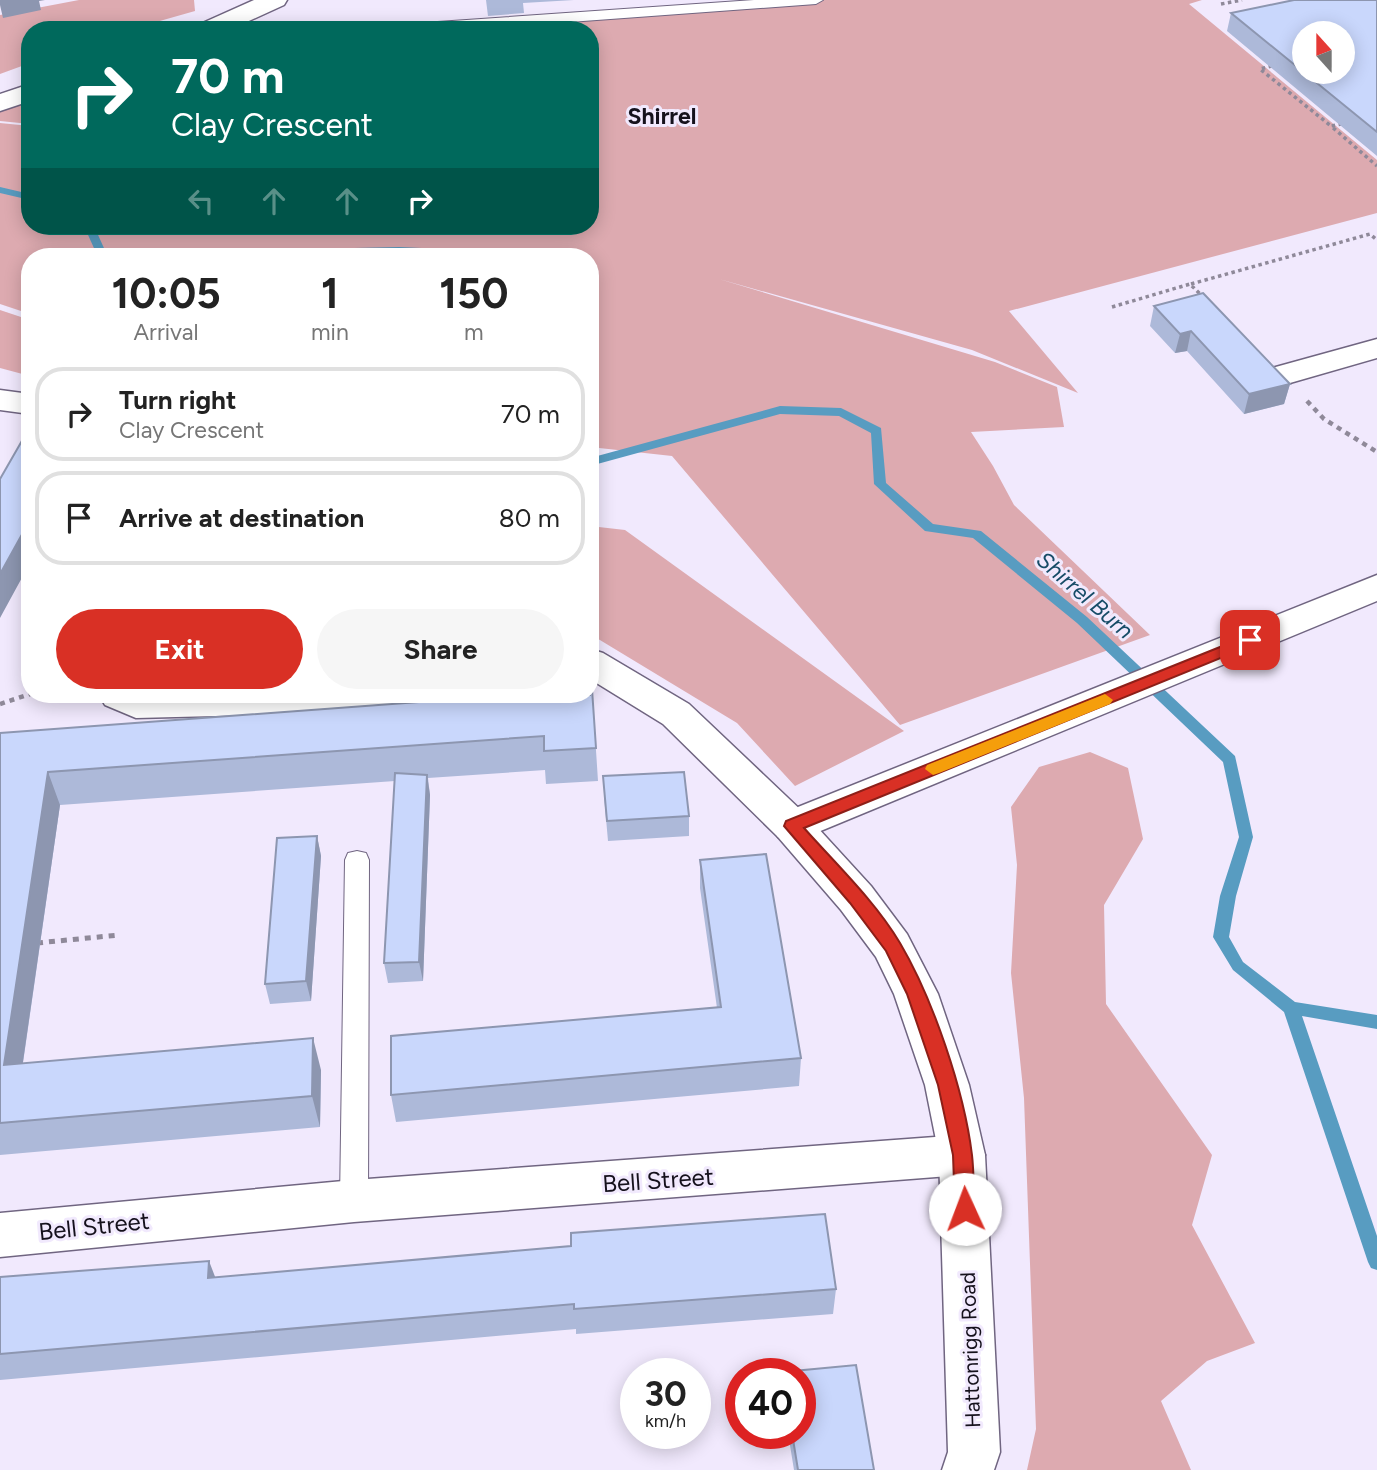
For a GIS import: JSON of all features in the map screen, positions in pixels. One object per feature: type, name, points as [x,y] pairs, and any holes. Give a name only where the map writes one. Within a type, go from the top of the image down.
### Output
[{"type":"street","points":[[227,21],[275,0]]},
{"type":"street","points":[[0,103],[21,95]]},
{"type":"street","points":[[1283,375],[1377,348]]},
{"type":"street","points":[[792,826],[1199,662],[1377,587]]},
{"type":"street","name":"Hattonrigg Road","points":[[599,667],[676,713],[792,826],[856,898],[892,946],[916,994],[947,1085],[962,1155],[974,1452],[968,1470]]},
{"type":"street","points":[[134,703],[175,703]]},
{"type":"street","name":"Bell Street","points":[[0,1235],[354,1201],[962,1155]]},
{"type":"lane","points":[[521,21],[816,0]]},
{"type":"lane","points":[[354,1201],[357,860]]},
{"type":"path","points":[[1221,4],[1242,0]]},
{"type":"path","points":[[1282,64],[1260,69],[1377,166]]},
{"type":"path","points":[[1331,126],[1354,121]]},
{"type":"path","points":[[1112,307],[1370,234],[1377,240]]},
{"type":"path","points":[[1190,284],[1208,302]]},
{"type":"path","points":[[1283,375],[1324,419],[1377,452]]},
{"type":"path","points":[[0,704],[21,697]]},
{"type":"path","points":[[26,944],[119,935]]},
{"type":"shaded area","points":[[79,0],[194,0],[195,11],[160,21],[21,21],[21,66],[0,74],[0,15]]},
{"type":"shaded area","points":[[791,0],[1202,0],[1189,4],[1377,160],[1377,213],[1009,311],[1078,393],[972,350],[719,279],[995,362],[1057,387],[1064,427],[971,432],[1014,505],[1150,635],[900,725],[672,456],[599,448],[599,248],[21,248],[21,311],[0,304],[0,123],[21,125],[21,235],[599,235],[599,21],[498,21]]},
{"type":"shaded area","points":[[21,103],[21,123],[0,121],[0,110]]},
{"type":"shaded area","points":[[0,310],[21,317],[21,374],[0,368]]},
{"type":"shaded area","points":[[599,527],[625,530],[904,731],[795,786],[737,723],[599,639]]},
{"type":"shaded area","points":[[1090,752],[1128,768],[1143,839],[1104,905],[1106,1004],[1212,1155],[1192,1225],[1255,1343],[1207,1361],[1161,1401],[1191,1470],[1027,1470],[1036,1429],[1024,1098],[1011,973],[1017,865],[1011,807],[1039,767]]},
{"type":"building","points":[[1294,0],[1377,0],[1377,132],[1318,84],[1355,84],[1355,21],[1292,21],[1292,63],[1231,13]]},
{"type":"building","points":[[1203,293],[1290,384],[1249,394],[1191,331],[1180,334],[1154,306]]},
{"type":"building","points":[[21,442],[21,536],[0,574],[0,479]]},
{"type":"building","points":[[405,703],[593,703],[596,748],[544,751],[544,736],[48,772],[4,1065],[313,1038],[312,1096],[0,1123],[0,733]]},
{"type":"building","points":[[684,772],[689,816],[607,821],[603,776]]},
{"type":"building","points":[[395,773],[427,775],[419,962],[384,963]]},
{"type":"building","points":[[317,836],[306,981],[265,984],[277,838]]},
{"type":"building","points":[[766,854],[801,1058],[391,1095],[391,1036],[721,1007],[700,860]]},
{"type":"building","points":[[825,1214],[836,1289],[574,1309],[574,1304],[0,1354],[0,1277],[209,1261],[208,1278],[571,1246],[571,1233]]},
{"type":"building","points":[[856,1365],[874,1470],[798,1470],[795,1449],[816,1449],[816,1369]]},
{"type":"waterway","name":"Shirrel Burn","points":[[0,190],[21,195]]},
{"type":"waterway","name":"Shirrel Burn","points":[[93,235],[99,248]]},
{"type":"waterway","name":"Shirrel Burn","points":[[599,459],[780,410],[841,412],[877,431],[880,484],[929,528],[977,534],[1082,620],[1230,760],[1246,837],[1228,896],[1221,937],[1238,966],[1291,1008]]},
{"type":"waterway","name":"Shirrel Burn","points":[[1291,1008],[1377,1022]]},
{"type":"waterway","points":[[1291,1008],[1377,1262]]},
{"type":"slow traffic","points":[[933,769],[1105,700]]},
{"type":"district","name":"Shirrel","points":[[662,116]]},
{"type":"route","points":[[965,1209],[962,1155],[947,1085],[916,994],[892,946],[856,898],[792,826],[1250,640]]}]
